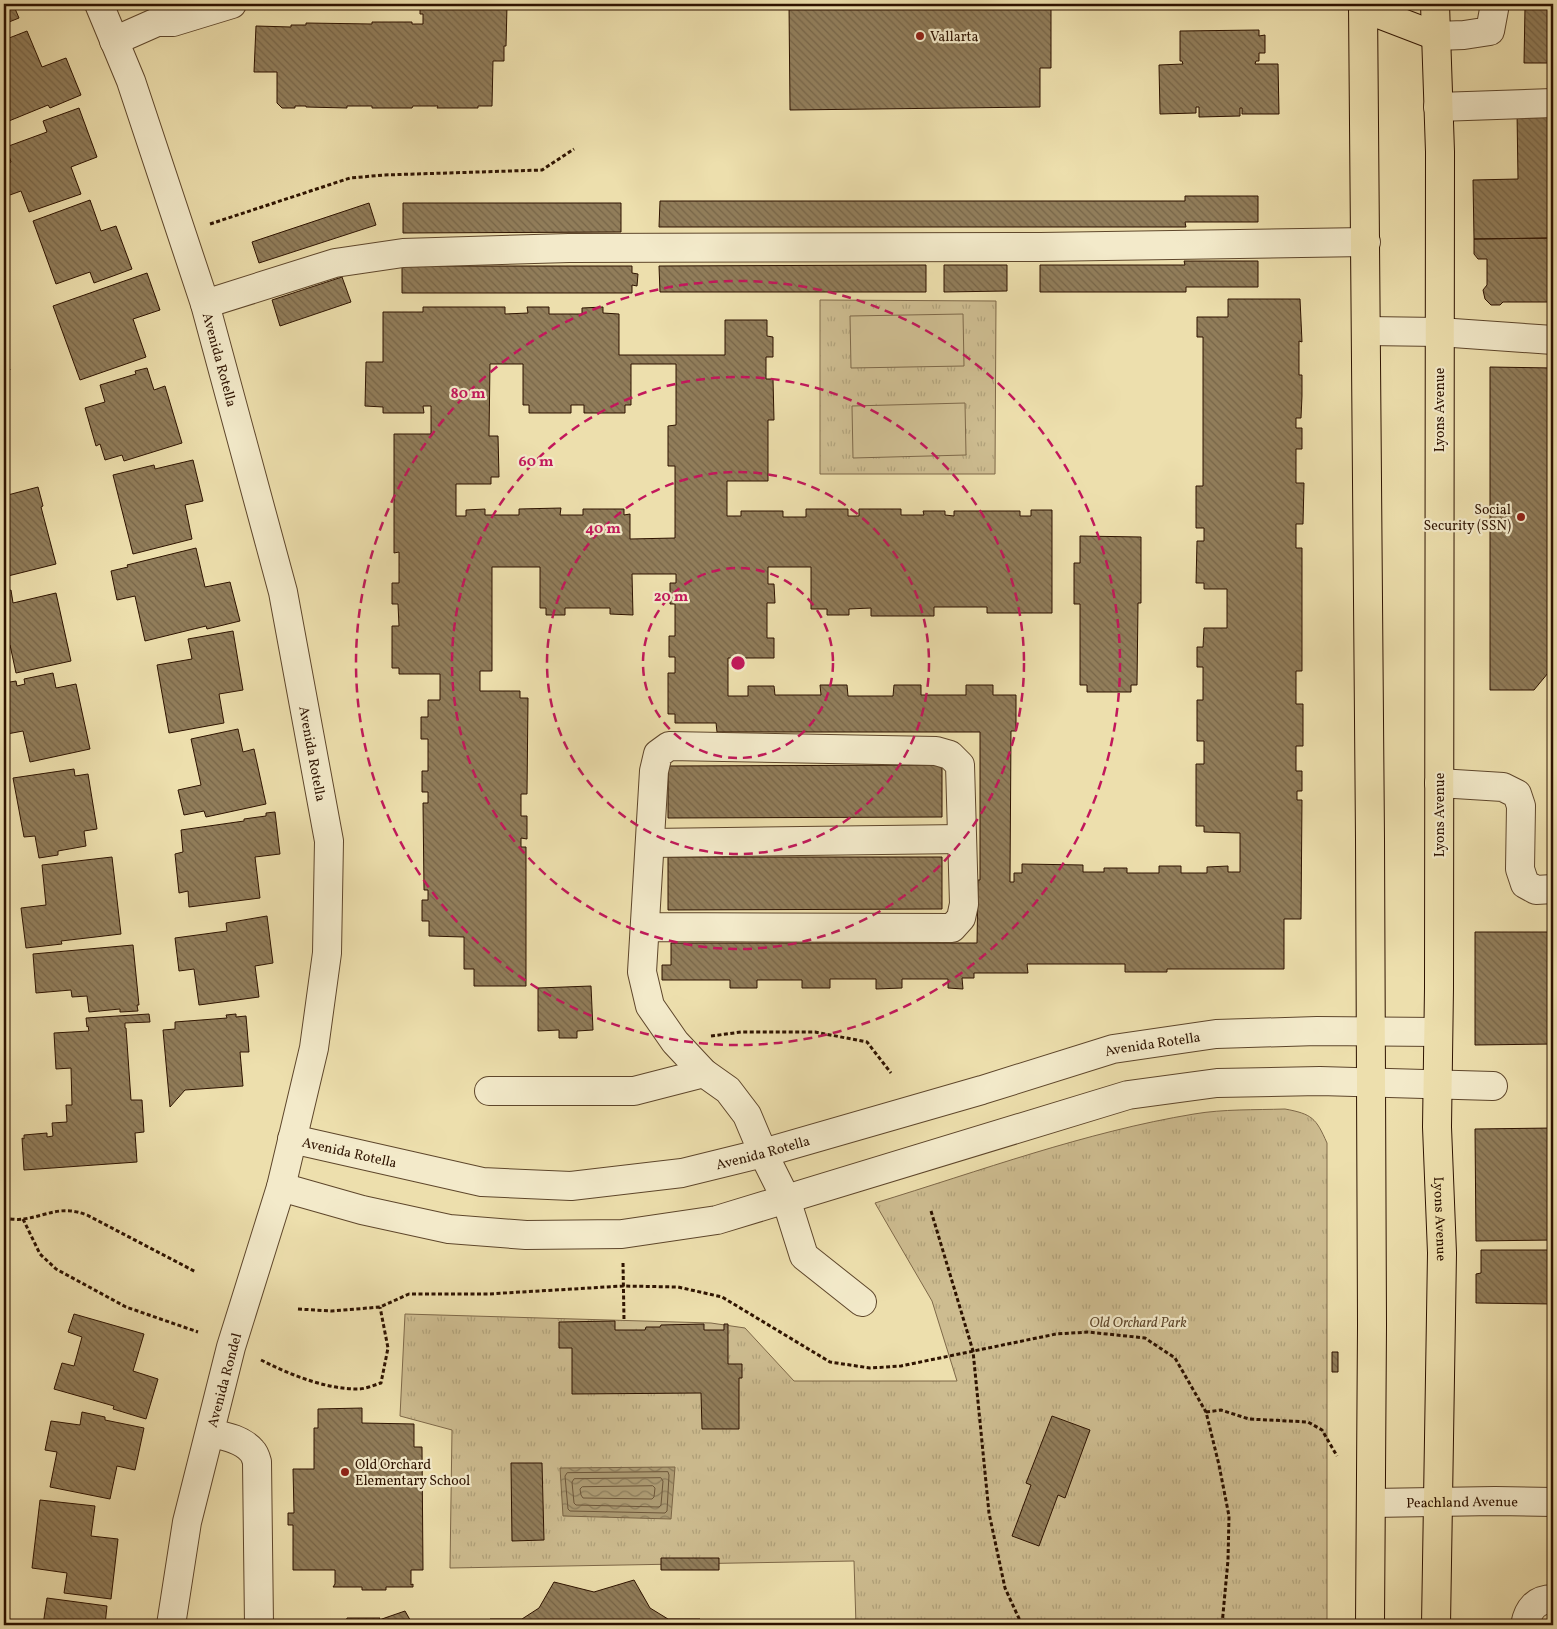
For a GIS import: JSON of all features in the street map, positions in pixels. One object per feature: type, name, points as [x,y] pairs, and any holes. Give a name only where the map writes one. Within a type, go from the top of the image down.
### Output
[{"type":"main road","name":"Lyons Avenue","points":[[1435,4],[1440,152],[1437,1127],[1442,1254],[1436,1625]]},
{"type":"main road","points":[[1370,1625],[1372,1325],[1367,331],[1363,6],[1436,36]]},
{"type":"street","name":"Avenida Rotella","points":[[99,4],[131,81],[205,304],[283,592],[329,841],[327,953],[314,1048],[292,1139],[482,1182],[570,1186],[682,1173],[763,1153],[982,1090],[1113,1049],[1216,1034],[1317,1031],[1438,1032]]},
{"type":"street","points":[[114,41],[157,22],[170,13],[232,4]]},
{"type":"street","points":[[1436,36],[1464,35],[1490,30],[1495,4]]},
{"type":"street","points":[[1438,106],[1553,103]]},
{"type":"street","points":[[205,304],[335,262],[403,253],[579,248],[1031,247],[1366,242]]},
{"type":"street","points":[[1367,331],[1439,332],[1553,340]]},
{"type":"street","points":[[645,927],[952,928],[961,918],[964,904],[960,765],[950,755],[936,751],[669,746],[658,754],[654,771],[642,972],[650,1006],[675,1042],[704,1073],[728,1090],[747,1115],[786,1199],[804,1256],[862,1302]]},
{"type":"street","points":[[1439,783],[1503,787],[1517,794],[1521,806],[1520,869],[1525,884],[1536,890],[1553,890]]},
{"type":"street","points":[[650,843],[962,840]]},
{"type":"street","points":[[489,1090],[634,1092],[704,1073]]},
{"type":"street","points":[[281,1187],[362,1210],[449,1229],[526,1235],[622,1234],[717,1220],[1128,1095],[1217,1082],[1370,1082],[1493,1086]]},
{"type":"street","name":"Avenida Rondel","points":[[171,1625],[187,1522],[231,1348],[281,1187],[292,1139]]},
{"type":"street","points":[[210,1433],[242,1443],[252,1450],[257,1462],[259,1625]]},
{"type":"street","name":"Peachland Avenue","points":[[1372,1503],[1553,1502]]},
{"type":"street","points":[[1525,1625],[1527,1615],[1534,1606],[1544,1599],[1553,1599]]},
{"type":"path","points":[[181,234],[350,178],[384,175],[542,170],[574,149]]},
{"type":"path","points":[[675,1042],[741,1032],[815,1032],[867,1042],[891,1073]]},
{"type":"path","points":[[4,1218],[23,1219],[57,1210],[74,1210],[196,1272]]},
{"type":"path","points":[[931,1211],[973,1351],[989,1513],[1005,1588],[1022,1625]]},
{"type":"path","points":[[23,1219],[40,1254],[56,1269],[126,1307],[198,1332]]},
{"type":"path","points":[[623,1265],[624,1320]]},
{"type":"path","points":[[298,1309],[332,1311],[380,1307],[409,1294],[488,1294],[624,1286],[678,1287],[722,1297],[830,1362],[870,1368],[901,1366],[1056,1334],[1088,1332],[1145,1338],[1175,1358],[1206,1412],[1220,1465],[1229,1516],[1228,1560],[1222,1625]]},
{"type":"path","points":[[261,1360],[327,1386],[360,1390],[381,1383],[388,1348],[380,1307]]},
{"type":"path","points":[[1206,1412],[1221,1410],[1249,1420],[1308,1422],[1322,1430],[1337,1456]]},
{"type":"green space","points":[[820,300],[996,301],[995,474],[820,474]]},
{"type":"green space","points":[[963,314],[964,366],[851,368],[850,316]]},
{"type":"green space","points":[[965,403],[966,455],[853,458],[852,406]]},
{"type":"green space","name":"Old Orchard Park","points":[[1285,1109],[1312,1118],[1320,1128],[1327,1143],[1327,1625],[856,1625],[854,1561],[450,1568],[452,1430],[400,1416],[405,1314],[711,1323],[745,1328],[794,1381],[957,1381],[932,1301],[875,1203],[1033,1153],[1113,1131],[1216,1111]]},
{"type":"water","points":[[675,1467],[671,1519],[563,1516],[560,1468]]},
{"type":"building","points":[[4,4],[13,4],[19,18],[4,24]]},
{"type":"building","points":[[420,4],[503,4],[503,6],[507,6],[504,61],[493,61],[492,106],[478,106],[478,108],[413,106],[412,108],[372,108],[372,106],[347,106],[347,108],[295,106],[295,108],[282,108],[277,103],[277,72],[254,72],[256,26],[291,27],[291,25],[306,25],[306,23],[372,24],[372,22],[412,22],[412,24],[423,24]]},
{"type":"building","name":"Vallarta","points":[[789,4],[1051,4],[1051,68],[1040,68],[1040,107],[790,110]]},
{"type":"building","points":[[1525,7],[1553,7],[1553,63],[1524,63]]},
{"type":"building","points":[[1259,30],[1259,36],[1265,35],[1265,53],[1259,53],[1259,61],[1256,61],[1255,64],[1278,64],[1279,114],[1242,114],[1242,108],[1240,108],[1240,116],[1199,117],[1199,107],[1196,107],[1196,113],[1160,114],[1159,65],[1183,64],[1180,61],[1180,31]]},
{"type":"building","points":[[27,31],[42,67],[66,58],[81,95],[50,108],[48,105],[4,123],[4,40]]},
{"type":"building","points":[[79,108],[97,157],[71,167],[81,194],[29,212],[21,191],[7,196],[4,187],[4,164],[11,162],[6,147],[47,132],[43,121]]},
{"type":"building","points":[[1517,112],[1553,112],[1553,238],[1474,239],[1473,180],[1518,179]]},
{"type":"building","points":[[1185,196],[1258,196],[1258,222],[1185,222],[1186,227],[659,227],[660,201],[1185,201]]},
{"type":"building","points":[[90,200],[101,231],[116,226],[132,269],[94,283],[90,272],[56,284],[33,221]]},
{"type":"building","points":[[369,203],[376,225],[259,263],[252,242]]},
{"type":"building","points":[[403,203],[621,203],[621,232],[403,233]]},
{"type":"building","points":[[1553,238],[1553,302],[1503,302],[1500,305],[1491,305],[1485,299],[1483,290],[1487,285],[1487,259],[1478,259],[1474,254],[1474,239]]},
{"type":"building","points":[[1184,261],[1258,261],[1258,287],[1186,287],[1186,292],[1040,292],[1040,265],[1185,265]]},
{"type":"building","points":[[926,265],[926,292],[660,292],[659,266]]},
{"type":"building","points":[[944,265],[1007,265],[1007,291],[944,292]]},
{"type":"building","points":[[402,266],[632,266],[632,273],[638,274],[637,286],[632,285],[632,293],[402,293]]},
{"type":"building","points":[[147,273],[160,310],[133,319],[146,357],[80,380],[53,306]]},
{"type":"building","points":[[342,277],[351,302],[280,326],[272,300]]},
{"type":"building","points":[[1228,299],[1300,299],[1302,342],[1299,341],[1299,375],[1302,375],[1302,396],[1301,418],[1296,418],[1296,428],[1302,428],[1302,449],[1296,449],[1296,483],[1304,483],[1303,524],[1296,524],[1296,548],[1302,548],[1302,671],[1296,671],[1296,704],[1303,704],[1303,746],[1296,746],[1296,771],[1302,771],[1302,791],[1297,791],[1297,800],[1302,800],[1301,919],[1284,919],[1284,969],[1167,969],[1167,972],[1125,972],[1125,964],[1027,964],[1028,973],[974,973],[974,978],[962,978],[963,989],[948,988],[948,979],[902,979],[902,988],[876,989],[876,979],[830,979],[830,988],[802,988],[802,980],[757,980],[757,988],[730,988],[730,980],[662,980],[662,965],[671,965],[671,943],[977,943],[978,880],[980,880],[980,732],[717,732],[716,723],[675,723],[675,714],[668,714],[668,673],[675,673],[675,657],[669,657],[669,636],[675,636],[675,604],[670,604],[670,583],[676,583],[676,574],[632,574],[633,615],[610,614],[610,608],[565,608],[565,615],[546,615],[546,608],[540,608],[540,567],[492,567],[492,671],[480,671],[480,691],[520,691],[520,698],[528,698],[527,794],[521,794],[521,816],[527,816],[527,839],[521,838],[521,847],[526,847],[526,986],[474,986],[474,969],[464,969],[464,937],[429,936],[429,921],[422,921],[422,900],[428,900],[428,890],[424,890],[423,803],[428,803],[428,792],[422,792],[422,771],[428,771],[428,739],[421,739],[421,717],[428,717],[428,700],[440,700],[440,674],[399,674],[399,668],[392,668],[392,626],[399,626],[398,604],[392,604],[392,583],[399,583],[399,552],[394,553],[394,434],[431,434],[431,406],[423,406],[424,413],[383,413],[383,407],[365,406],[366,362],[383,362],[383,312],[423,312],[423,307],[505,307],[505,314],[528,313],[527,307],[549,307],[549,314],[582,314],[582,308],[603,307],[603,313],[619,314],[619,355],[725,355],[725,320],[767,320],[767,336],[773,337],[773,357],[766,357],[766,379],[773,379],[774,420],[768,420],[768,481],[727,481],[727,516],[741,516],[741,511],[783,511],[783,517],[806,517],[806,509],[848,509],[848,516],[859,516],[859,509],[901,509],[901,515],[924,515],[923,511],[945,511],[945,515],[954,516],[954,511],[1020,511],[1020,516],[1031,516],[1031,510],[1052,510],[1052,613],[987,613],[987,607],[934,607],[934,616],[871,616],[871,608],[849,609],[849,615],[827,615],[827,609],[811,609],[811,567],[768,567],[768,584],[774,584],[775,603],[767,603],[767,638],[774,638],[774,658],[728,658],[728,696],[748,696],[748,686],[774,686],[775,695],[821,695],[820,685],[847,685],[848,696],[893,696],[894,685],[921,685],[921,695],[966,695],[966,685],[993,685],[993,695],[1016,695],[1016,731],[1011,731],[1010,882],[1014,882],[1014,873],[1022,873],[1022,864],[1083,865],[1083,872],[1104,872],[1104,868],[1127,868],[1127,873],[1159,873],[1159,866],[1181,866],[1181,873],[1207,873],[1207,867],[1228,866],[1228,872],[1240,872],[1240,833],[1204,832],[1204,826],[1196,826],[1196,764],[1204,764],[1204,741],[1197,741],[1197,700],[1203,700],[1203,667],[1197,667],[1197,647],[1203,647],[1204,628],[1227,628],[1227,589],[1204,589],[1204,583],[1196,583],[1197,541],[1204,541],[1204,528],[1196,528],[1196,486],[1203,486],[1203,337],[1197,337],[1197,317],[1228,317]],"holes":[[[490,364],[523,364],[523,405],[529,405],[529,413],[571,413],[571,405],[584,405],[584,413],[625,413],[625,405],[631,405],[631,364],[676,364],[676,425],[668,426],[668,466],[675,466],[675,538],[630,539],[630,514],[624,515],[624,509],[583,509],[583,515],[560,515],[561,508],[519,509],[519,515],[485,515],[485,509],[466,510],[466,516],[456,516],[456,484],[491,484],[491,477],[499,477],[498,436],[489,436]]]},
{"type":"building","points":[[4,352],[10,370],[4,373]]},
{"type":"building","name":"Social Security (SSN)","points":[[1490,367],[1553,368],[1553,667],[1534,690],[1490,690]]},
{"type":"building","points":[[147,368],[154,390],[165,386],[182,443],[124,461],[122,455],[105,460],[100,444],[96,446],[85,408],[105,402],[100,385],[136,374],[135,371]]},
{"type":"building","points":[[193,460],[203,501],[185,505],[192,539],[133,554],[113,475],[154,465],[155,469]]},
{"type":"building","points":[[38,487],[43,506],[41,507],[56,564],[4,577],[4,496]]},
{"type":"building","points":[[1080,536],[1141,537],[1141,603],[1138,603],[1137,685],[1131,685],[1131,692],[1087,692],[1087,685],[1080,685],[1080,604],[1074,604],[1074,563],[1080,563]]},
{"type":"building","points":[[196,548],[205,587],[230,582],[240,621],[207,629],[206,626],[145,641],[135,596],[117,600],[111,571],[128,567],[127,565]]},
{"type":"building","points":[[11,590],[13,603],[56,593],[71,661],[16,673],[10,645],[4,647],[4,592]]},
{"type":"building","points":[[233,631],[243,690],[219,694],[224,723],[169,733],[157,665],[192,659],[188,639]]},
{"type":"building","points":[[53,673],[56,688],[76,684],[90,749],[30,762],[23,731],[7,734],[4,718],[4,683],[16,681],[17,686],[25,684],[24,679]]},
{"type":"building","points":[[238,729],[243,752],[254,749],[266,804],[206,817],[204,811],[184,815],[178,790],[201,785],[191,739]]},
{"type":"building","points":[[942,765],[942,817],[668,818],[668,766]]},
{"type":"building","points":[[74,769],[75,776],[88,774],[97,829],[84,831],[86,846],[58,851],[58,855],[39,858],[35,836],[24,837],[13,778]]},
{"type":"building","points":[[275,812],[280,854],[255,857],[260,898],[189,907],[188,891],[179,893],[175,854],[183,852],[181,830],[244,821],[244,819],[266,816],[266,813]]},
{"type":"building","points":[[112,857],[121,934],[61,941],[62,944],[26,948],[21,908],[46,905],[42,865]]},
{"type":"building","points":[[668,857],[942,857],[942,909],[668,910]]},
{"type":"building","points":[[267,916],[273,963],[255,966],[259,997],[199,1005],[194,969],[179,971],[175,938],[227,931],[226,923]]},
{"type":"building","points":[[1475,932],[1553,932],[1553,1044],[1475,1045]]},
{"type":"building","points":[[133,945],[138,1011],[120,1012],[120,1009],[89,1012],[87,996],[72,997],[71,990],[36,993],[33,954]]},
{"type":"building","points":[[591,986],[593,1030],[577,1031],[577,1038],[559,1038],[559,1030],[538,1031],[538,988]]},
{"type":"building","points":[[149,1014],[150,1022],[125,1023],[131,1100],[142,1100],[144,1132],[135,1133],[137,1162],[24,1170],[22,1138],[24,1139],[24,1135],[47,1133],[47,1137],[53,1136],[52,1123],[67,1122],[66,1105],[72,1105],[71,1068],[56,1069],[54,1033],[89,1031],[86,1018]]},
{"type":"building","points":[[236,1014],[236,1017],[246,1016],[249,1052],[240,1052],[243,1086],[185,1090],[170,1107],[163,1030],[175,1029],[175,1022],[227,1018],[226,1015]]},
{"type":"building","points":[[1553,1128],[1553,1240],[1476,1241],[1475,1129]]},
{"type":"building","points":[[1481,1250],[1553,1250],[1553,1304],[1476,1303],[1476,1274],[1481,1273]]},
{"type":"building","points":[[74,1314],[144,1334],[133,1371],[158,1379],[146,1419],[113,1409],[114,1406],[54,1389],[62,1363],[74,1366],[82,1337],[68,1332]]},
{"type":"building","points":[[615,1321],[615,1330],[645,1330],[646,1327],[660,1327],[661,1325],[704,1324],[704,1330],[724,1330],[724,1324],[728,1324],[728,1364],[742,1364],[742,1378],[739,1378],[739,1429],[702,1429],[701,1393],[572,1394],[572,1348],[559,1348],[559,1322]]},
{"type":"building","points":[[1332,1352],[1338,1352],[1338,1372],[1332,1372]]},
{"type":"building","points":[[362,1408],[362,1423],[414,1424],[414,1447],[422,1447],[423,1570],[411,1570],[411,1585],[413,1584],[413,1587],[386,1587],[386,1590],[362,1590],[362,1587],[333,1587],[335,1584],[335,1570],[293,1570],[293,1525],[288,1525],[288,1513],[294,1513],[293,1469],[314,1469],[314,1428],[318,1428],[318,1409]]},
{"type":"building","points":[[82,1412],[105,1417],[105,1420],[144,1428],[135,1470],[117,1466],[110,1499],[50,1487],[57,1452],[45,1450],[51,1421],[80,1425]]},
{"type":"building","points":[[1052,1416],[1090,1430],[1065,1498],[1058,1495],[1039,1546],[1012,1536],[1031,1485],[1026,1483]]},
{"type":"building","points":[[511,1463],[542,1463],[544,1540],[512,1541]]},
{"type":"building","points":[[40,1500],[95,1506],[91,1536],[118,1539],[111,1599],[64,1593],[67,1573],[32,1568]]},
{"type":"building","points":[[661,1558],[719,1558],[719,1570],[661,1570]]},
{"type":"building","points":[[634,1580],[650,1608],[668,1619],[700,1619],[702,1625],[489,1625],[490,1619],[522,1619],[539,1608],[554,1582],[594,1592]]},
{"type":"building","points":[[47,1598],[107,1606],[105,1625],[43,1625]]},
{"type":"building","points":[[405,1611],[413,1625],[345,1625],[347,1618],[380,1618],[379,1620]]},
{"type":"place","name":"Vallarta","points":[[920,36]]},
{"type":"place","name":"Social Security (SSN)","points":[[1521,517]]},
{"type":"place","name":"Old Orchard Elementary School","points":[[345,1472]]}]
